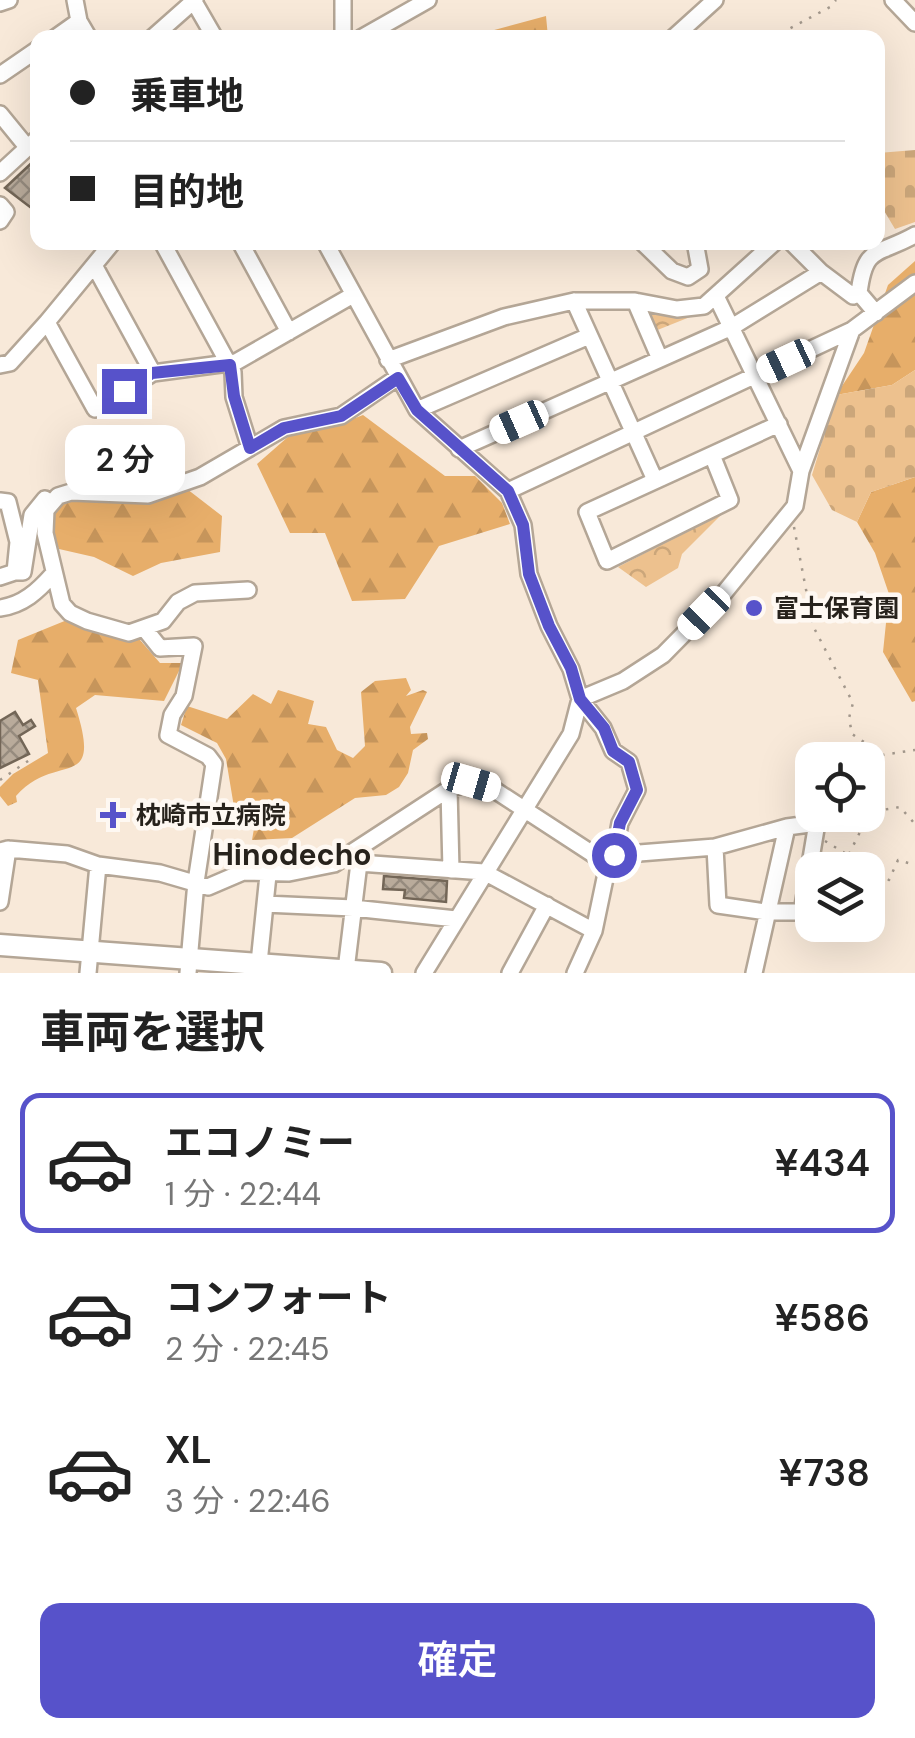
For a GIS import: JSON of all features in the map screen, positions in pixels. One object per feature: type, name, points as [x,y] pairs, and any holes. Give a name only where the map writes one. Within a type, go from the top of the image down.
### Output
[{"type":"main road","points":[[0,944],[90,951],[188,965],[260,964],[381,973]]},
{"type":"street","points":[[0,3],[9,0]]},
{"type":"street","points":[[75,0],[84,30]]},
{"type":"street","points":[[161,30],[194,0],[211,30]]},
{"type":"street","points":[[343,30],[344,0]]},
{"type":"street","points":[[375,30],[428,0]]},
{"type":"street","points":[[681,30],[715,0]]},
{"type":"street","points":[[892,0],[915,23]]},
{"type":"street","points":[[67,30],[79,22]]},
{"type":"street","points":[[0,74],[30,55]]},
{"type":"street","points":[[0,114],[30,141]]},
{"type":"street","points":[[0,173],[30,145]]},
{"type":"street","points":[[0,205],[6,212],[0,221]]},
{"type":"street","points":[[885,248],[915,235]]},
{"type":"street","points":[[0,365],[10,363],[107,250]]},
{"type":"street","points":[[166,250],[230,365],[234,396],[250,448]]},
{"type":"street","points":[[244,250],[289,332]]},
{"type":"street","points":[[329,250],[417,410],[508,491],[523,525],[529,574],[571,668],[580,699],[604,728],[613,751],[629,762],[637,790],[620,823],[594,931],[575,973]]},
{"type":"street","points":[[651,250],[672,270],[688,277],[700,270],[696,250]]},
{"type":"street","points":[[388,360],[504,318],[574,301],[635,301],[676,310],[704,306],[766,250]]},
{"type":"street","points":[[800,250],[853,296],[859,293]]},
{"type":"street","points":[[876,313],[859,293],[862,267],[881,250]]},
{"type":"street","points":[[94,266],[152,373]]},
{"type":"street","points":[[458,448],[732,326],[821,272]]},
{"type":"street","points":[[508,491],[852,330],[915,283]]},
{"type":"street","points":[[47,322],[95,409],[152,373],[230,365],[353,295]]},
{"type":"street","points":[[716,296],[801,471]]},
{"type":"street","points":[[574,301],[655,480]]},
{"type":"street","points":[[635,301],[660,359]]},
{"type":"street","points":[[580,699],[623,681],[663,655],[724,592],[795,506],[801,471],[852,330]]},
{"type":"street","points":[[417,410],[589,336]]},
{"type":"street","points":[[0,501],[8,502],[18,542],[8,574],[23,572],[32,515],[45,499],[82,490],[148,495],[200,477],[284,428],[341,416],[398,378]]},
{"type":"street","points":[[712,454],[730,500],[607,562],[587,512],[655,480],[712,454],[779,424]]},
{"type":"street","points":[[58,496],[46,510],[44,521],[53,574],[62,604],[70,613],[129,633],[163,621],[178,602],[196,593],[248,590]]},
{"type":"street","points":[[0,608],[38,592],[53,574]]},
{"type":"street","points":[[144,628],[160,648],[194,646],[184,696],[172,715],[168,735],[208,756],[214,764],[188,965]]},
{"type":"street","points":[[424,973],[571,734],[580,699]]},
{"type":"street","points":[[0,902],[4,850],[67,854],[208,887],[243,872],[268,875],[312,870],[355,858],[450,789],[471,782],[493,788],[611,859],[715,847],[795,826]]},
{"type":"street","points":[[450,789],[450,870]]},
{"type":"street","points":[[754,973],[787,827]]},
{"type":"street","points":[[715,847],[718,905],[802,912],[818,832]]},
{"type":"street","points":[[355,858],[484,872],[594,931]]},
{"type":"street","points":[[346,970],[355,858]]},
{"type":"street","points":[[88,973],[98,864]]},
{"type":"street","points":[[260,964],[268,875]]},
{"type":"street","points":[[265,904],[456,919]]},
{"type":"street","points":[[510,973],[547,905]]},
{"type":"path","points":[[787,30],[836,0]]},
{"type":"path","points":[[790,511],[813,626],[853,703],[849,718],[852,734],[868,742]]},
{"type":"path","points":[[885,755],[915,750]]},
{"type":"path","points":[[0,780],[31,759]]},
{"type":"path","points":[[850,852],[870,812],[900,807],[915,824]]},
{"type":"path","points":[[827,832],[846,852]]},
{"type":"path","points":[[885,878],[889,880],[898,860],[915,865]]},
{"type":"green space","points":[[546,16],[547,30],[494,30]]},
{"type":"green space","points":[[915,150],[915,222],[895,229],[885,212],[885,152]]},
{"type":"green space","points":[[915,261],[915,370],[892,385],[836,395],[864,353],[888,285]]},
{"type":"green space","points":[[646,310],[695,315],[655,331]]},
{"type":"green space","points":[[915,370],[915,477],[871,492],[857,522],[832,510],[812,475],[836,395],[892,385]]},
{"type":"green space","points":[[363,415],[445,476],[475,476],[502,503],[510,524],[439,546],[405,599],[352,601],[325,533],[290,533],[257,464],[289,436],[332,427]]},
{"type":"green space","points":[[915,477],[912,702],[883,652],[889,594],[875,553],[857,522],[871,492]]},
{"type":"green space","points":[[187,489],[222,516],[220,552],[161,563],[133,576],[94,557],[59,549],[47,522],[59,504],[81,493]]},
{"type":"green space","points":[[724,512],[682,554],[678,568],[646,587],[618,567]]},
{"type":"green space","points":[[67,620],[140,640],[160,663],[183,663],[164,701],[95,695],[76,708],[83,735],[80,762],[31,783],[16,796],[17,802],[8,806],[0,796],[0,787],[13,774],[48,753],[38,680],[11,673],[18,640]]},
{"type":"green space","points":[[406,678],[411,690],[406,696],[427,692],[410,727],[411,734],[427,733],[428,739],[413,750],[408,773],[399,787],[386,795],[355,798],[292,838],[252,840],[256,817],[234,807],[226,759],[217,743],[181,725],[187,706],[227,719],[253,694],[271,704],[278,690],[314,701],[308,724],[326,727],[337,750],[353,758],[365,746],[361,692],[375,681]]},
{"type":"building","points":[[30,165],[30,207],[5,188]]},
{"type":"building","points":[[15,712],[23,725],[31,720],[35,726],[19,736],[29,754],[0,768],[0,721]]},
{"type":"building","points":[[384,876],[447,881],[446,902],[404,898],[405,890],[383,889]]},
{"type":"place","name":"富士保育園","points":[[754,608]]},
{"type":"place","name":"枕崎市立病院","points":[[113,815]]},
{"type":"district","name":"Hinodecho","points":[[292,854]]},
{"type":"route","points":[[124,391],[152,373],[230,365],[234,396],[250,448],[284,428],[341,416],[358,408],[398,378],[417,410],[508,491],[523,525],[529,574],[571,668],[580,699],[604,728],[613,751],[629,762],[637,790],[620,823],[614,855]]}]
